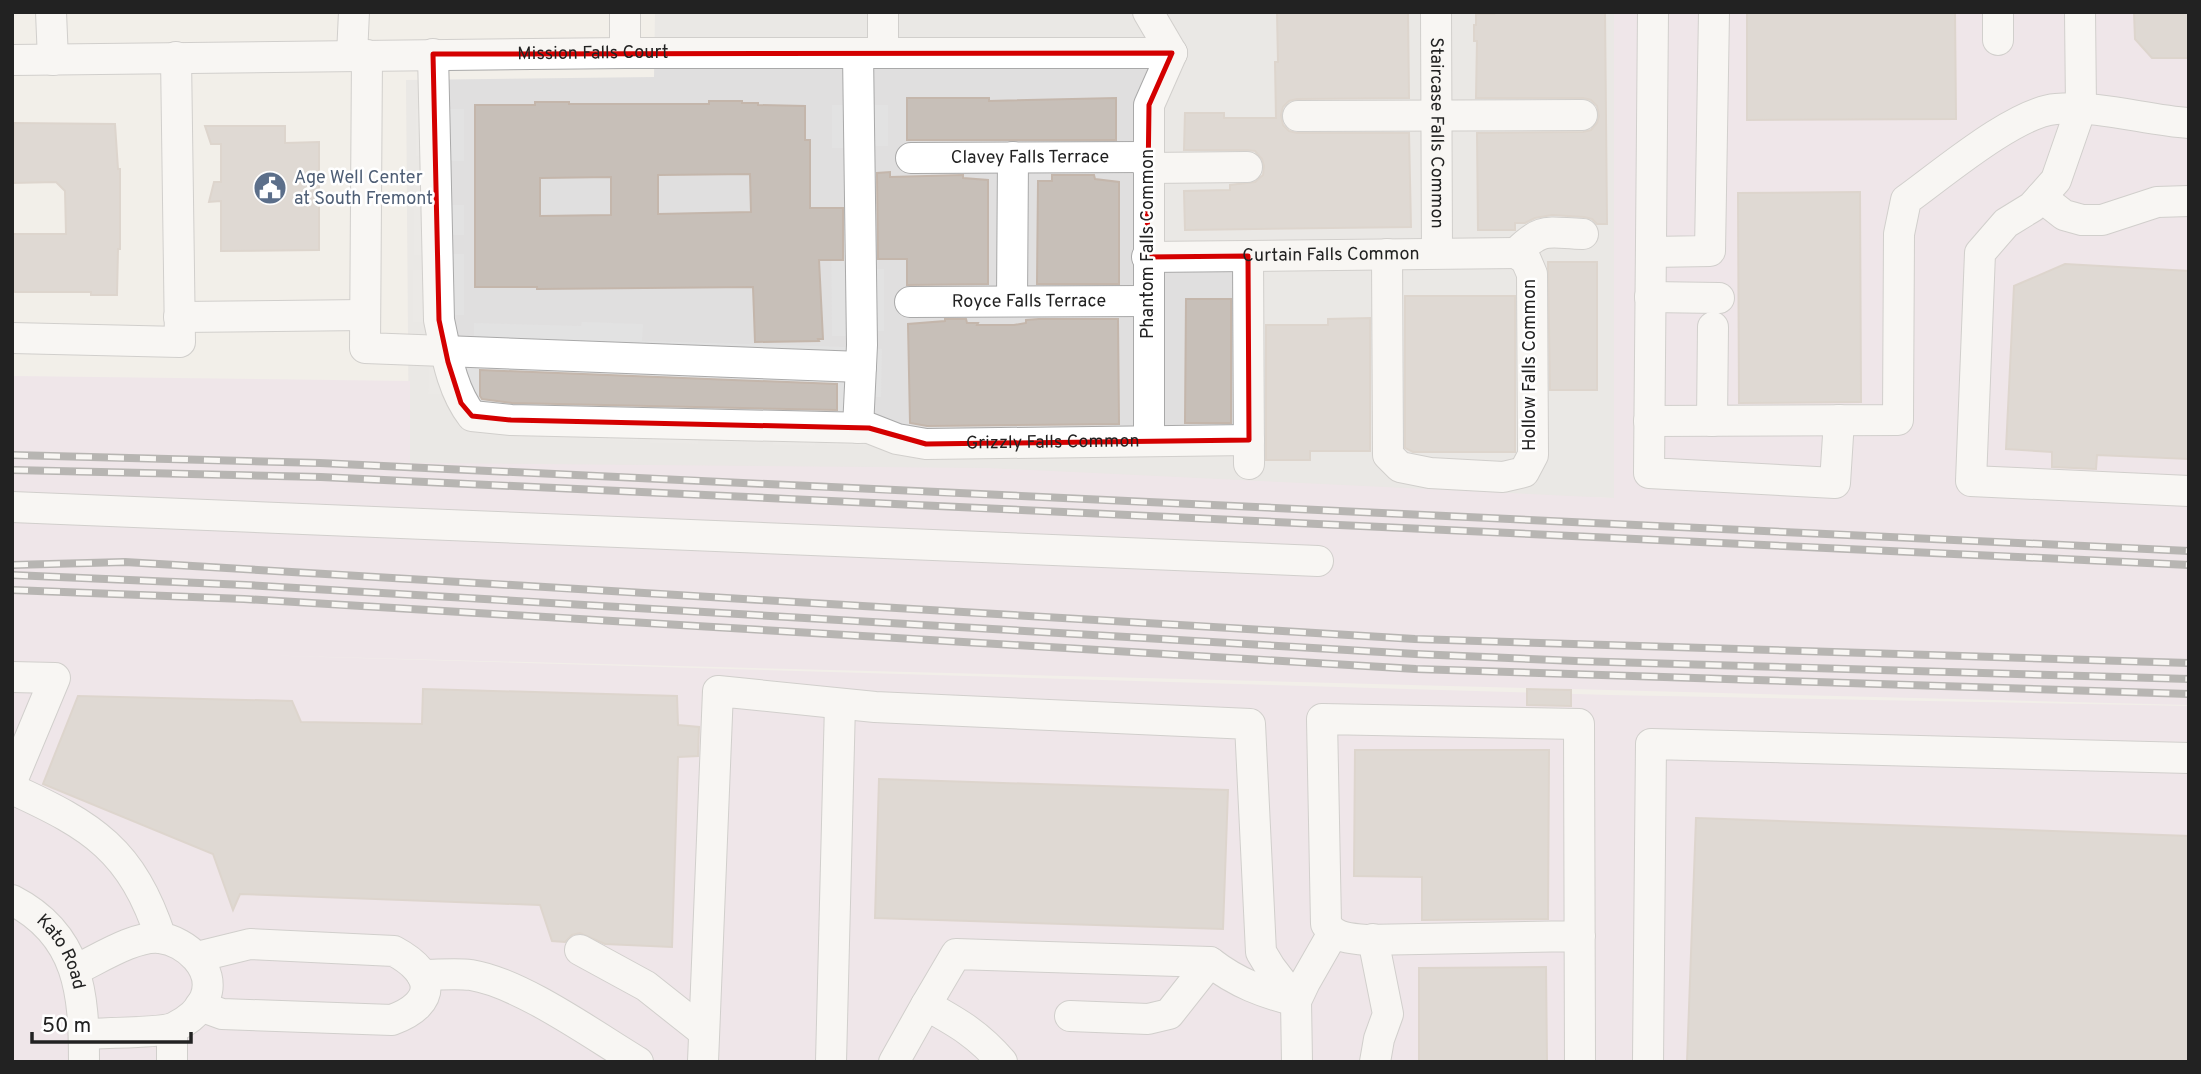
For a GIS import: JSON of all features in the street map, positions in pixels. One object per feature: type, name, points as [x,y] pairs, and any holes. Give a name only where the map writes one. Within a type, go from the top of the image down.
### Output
[{"type":"street","points":[[51,12],[53,60]]},
{"type":"street","points":[[354,12],[359,55],[365,348],[861,367]]},
{"type":"street","points":[[625,12],[625,53]]},
{"type":"street","points":[[858,428],[871,53],[883,12]]},
{"type":"street","points":[[1148,12],[1172,53]]},
{"type":"street","name":"Staircase Falls Common","points":[[1436,12],[1437,252]]},
{"type":"street","points":[[1653,12],[1649,473],[1835,483],[1839,420]]},
{"type":"street","points":[[1651,252],[1710,251],[1714,12]]},
{"type":"street","points":[[2080,12],[2081,108],[2056,180],[2032,207],[2006,223],[1980,253],[1971,481],[2189,491]]},
{"type":"street","name":"Mission Falls Court","points":[[12,60],[433,54],[1172,53]]},
{"type":"street","name":"Phantom Falls Common","points":[[1149,440],[1149,105],[1172,53]]},
{"type":"street","name":"Grizzly Falls Common","points":[[433,54],[439,320],[461,402],[472,415],[511,421],[869,428],[897,439],[926,444],[1149,440],[1249,452],[1248,256]]},
{"type":"street","points":[[12,338],[180,342],[176,57]]},
{"type":"street","points":[[1649,421],[1898,420],[1899,234],[1906,200],[2027,116],[2053,108],[2081,108],[2189,123]]},
{"type":"street","points":[[1298,116],[1583,115]]},
{"type":"street","points":[[1012,301],[1013,157]]},
{"type":"street","name":"Clavey Falls Terrace","points":[[911,158],[1013,157],[1247,167]]},
{"type":"street","points":[[2041,197],[2064,215],[2082,220],[2102,220],[2157,202],[2189,201]]},
{"type":"street","points":[[1516,253],[1533,237],[1542,233],[1583,234]]},
{"type":"street","name":"Curtain Falls Common","points":[[1147,257],[1516,253]]},
{"type":"street","name":"Hollow Falls Common","points":[[1387,254],[1388,455],[1400,467],[1430,473],[1503,477],[1524,472],[1533,455],[1532,274],[1526,260],[1516,253]]},
{"type":"street","points":[[1650,297],[1720,298]]},
{"type":"street","name":"Royce Falls Terrace","points":[[910,302],[1147,301]]},
{"type":"street","points":[[179,317],[365,315]]},
{"type":"street","points":[[1712,421],[1713,327]]},
{"type":"street","points":[[12,507],[1318,561]]},
{"type":"street","points":[[12,677],[55,678],[12,781]]},
{"type":"street","points":[[703,1062],[718,691],[875,707],[1250,724],[1261,951],[1296,1001]]},
{"type":"street","points":[[831,1062],[840,704]]},
{"type":"street","points":[[1580,936],[1373,939],[1334,933],[1326,924],[1322,719],[1578,724],[1580,936],[1580,1062]]},
{"type":"street","points":[[1648,1062],[1651,744],[2189,758]]},
{"type":"street","points":[[12,789],[63,812],[102,839],[134,876],[150,903],[161,938]]},
{"type":"street","name":"Kato Road","points":[[12,900],[41,919],[63,943],[75,970],[81,995],[84,1048]]},
{"type":"street","points":[[1297,1062],[1296,1001],[1334,933]]},
{"type":"street","points":[[75,970],[144,939],[161,938],[181,946],[197,957],[206,974],[206,996],[200,1006],[194,1015],[172,1029],[84,1048]]},
{"type":"street","points":[[1373,939],[1388,1003],[1388,1014],[1379,1039],[1375,1062]]},
{"type":"street","points":[[197,957],[250,944],[394,951],[421,970],[425,989],[423,1002],[410,1013],[393,1020],[222,1014],[200,1006]]},
{"type":"street","points":[[580,950],[646,986],[704,1032]]},
{"type":"street","points":[[894,1062],[956,954],[1210,962],[1225,974],[1261,993],[1296,1001]]},
{"type":"street","points":[[1070,1016],[1148,1019],[1169,1014],[1210,962]]},
{"type":"street","points":[[422,975],[470,975],[522,993],[638,1062]]},
{"type":"street","points":[[926,1005],[961,1024],[984,1041],[1002,1062]]},
{"type":"street","points":[[172,1029],[172,1062]]},
{"type":"highlighted area","points":[[1172,53],[1149,105],[1147,257],[1248,256],[1249,440],[926,444],[869,428],[511,420],[472,416],[461,403],[439,320],[433,54]]},
{"type":"shaded area","points":[[655,12],[1614,12],[1614,498],[409,463],[406,80],[654,77]]},
{"type":"shaded area","points":[[1614,12],[2189,12],[2189,705],[253,655],[1609,695],[2189,706],[2189,1062],[12,1062],[12,376],[410,381],[410,463],[989,468],[1614,498]]},
{"type":"shaded area","points":[[832,105],[888,105],[888,146],[873,146],[872,173],[889,173],[890,258],[872,258],[872,269],[884,269],[884,331],[870,331],[870,348],[882,349],[881,397],[869,397],[868,446],[827,445],[827,432],[815,432],[815,446],[772,445],[773,430],[759,430],[759,443],[711,442],[711,427],[699,427],[698,444],[650,443],[650,427],[639,426],[638,441],[595,439],[596,426],[584,425],[584,438],[542,436],[543,422],[529,422],[528,436],[480,435],[481,419],[443,394],[428,394],[429,368],[443,368],[427,322],[413,322],[413,270],[426,270],[427,255],[414,255],[413,182],[428,182],[428,156],[416,156],[416,109],[464,109],[464,161],[448,161],[447,205],[464,205],[464,235],[449,235],[449,254],[464,254],[464,315],[451,315],[455,335],[460,338],[474,338],[474,323],[581,326],[582,322],[643,324],[642,341],[845,347],[849,336],[832,336],[831,208],[850,207],[850,148],[832,148]]},
{"type":"building","points":[[1277,12],[1408,12],[1409,98],[1297,99],[1289,101],[1283,107],[1281,115],[1283,125],[1289,131],[1297,133],[1409,133],[1411,227],[1185,230],[1184,191],[1230,190],[1230,185],[1255,182],[1263,175],[1262,159],[1255,151],[1184,150],[1185,113],[1224,113],[1224,118],[1276,118]]},
{"type":"building","points":[[1493,12],[1605,12],[1607,224],[1597,224],[1584,217],[1552,215],[1525,223],[1515,223],[1515,230],[1478,230],[1477,133],[1583,132],[1591,130],[1599,116],[1597,106],[1591,100],[1583,98],[1476,98],[1476,14],[1494,14]]},
{"type":"building","points":[[1747,12],[1955,12],[1956,119],[1747,120]]},
{"type":"building","points":[[2134,12],[2189,12],[2189,58],[2152,58],[2135,39]]},
{"type":"building","points":[[907,98],[989,98],[989,101],[1116,98],[1116,140],[907,140]]},
{"type":"building","points":[[709,101],[742,101],[758,105],[805,106],[805,140],[810,140],[810,208],[843,208],[843,260],[819,260],[823,339],[755,342],[753,287],[475,287],[475,105],[535,105],[535,102],[709,104]],"holes":[[[750,174],[751,212],[658,214],[658,175]],[[611,177],[611,215],[540,216],[540,178]]]},
{"type":"building","points":[[14,123],[115,124],[120,169],[117,295],[12,290],[12,234],[66,234],[65,191],[56,182],[12,183]]},
{"type":"building","name":"Age Well Center at South Fremont","points":[[205,126],[285,126],[285,143],[319,142],[319,250],[221,251],[221,201],[209,202],[214,182],[221,182],[221,144],[211,144]]},
{"type":"building","points":[[890,172],[890,177],[963,175],[963,178],[988,180],[988,284],[907,285],[907,259],[878,259],[877,173]]},
{"type":"building","points":[[1052,175],[1094,175],[1095,179],[1119,182],[1119,284],[1037,284],[1038,181],[1052,181]]},
{"type":"building","points":[[1860,192],[1861,402],[1739,403],[1738,193]]},
{"type":"building","points":[[1548,262],[1597,262],[1597,390],[1550,390]]},
{"type":"building","points":[[2065,264],[2189,271],[2189,459],[2097,455],[2096,469],[2052,467],[2052,452],[2006,449],[2014,286]]},
{"type":"building","points":[[1405,296],[1515,296],[1515,452],[1413,452],[1405,448]]},
{"type":"building","points":[[1186,299],[1231,299],[1231,423],[1185,423]]},
{"type":"building","points":[[1370,318],[1370,451],[1310,451],[1310,460],[1266,460],[1266,325],[1328,325],[1328,319]]},
{"type":"building","points":[[966,319],[967,323],[978,323],[977,325],[1014,325],[1039,319],[1118,319],[1119,424],[927,426],[910,423],[908,324]]},
{"type":"building","points":[[480,370],[837,384],[837,410],[512,403],[482,399]]},
{"type":"building","points":[[423,689],[677,696],[678,725],[699,727],[698,756],[678,757],[672,947],[605,944],[580,933],[572,935],[565,942],[552,941],[540,905],[240,894],[233,910],[213,854],[43,784],[78,696],[292,701],[301,722],[422,724]]},
{"type":"building","points":[[1527,689],[1571,690],[1571,706],[1527,705]]},
{"type":"building","points":[[1355,750],[1549,750],[1548,919],[1422,920],[1422,877],[1354,876]]},
{"type":"building","points":[[879,779],[1228,790],[1223,929],[875,918]]},
{"type":"building","points":[[1696,818],[2189,836],[2189,1062],[1687,1062]]},
{"type":"building","points":[[1546,967],[1547,1062],[1419,1062],[1419,968]]},
{"type":"railway","points":[[12,455],[320,463],[2189,551]]},
{"type":"railway","points":[[12,470],[321,477],[2189,565]]},
{"type":"railway","points":[[12,565],[125,562],[1415,639],[2189,663]]},
{"type":"railway","points":[[12,575],[246,585],[1416,654],[2189,679]]},
{"type":"railway","points":[[12,590],[244,599],[1416,669],[2189,694]]},
{"type":"place","name":"Age Well Center at South Fremont","points":[[270,188]]}]
